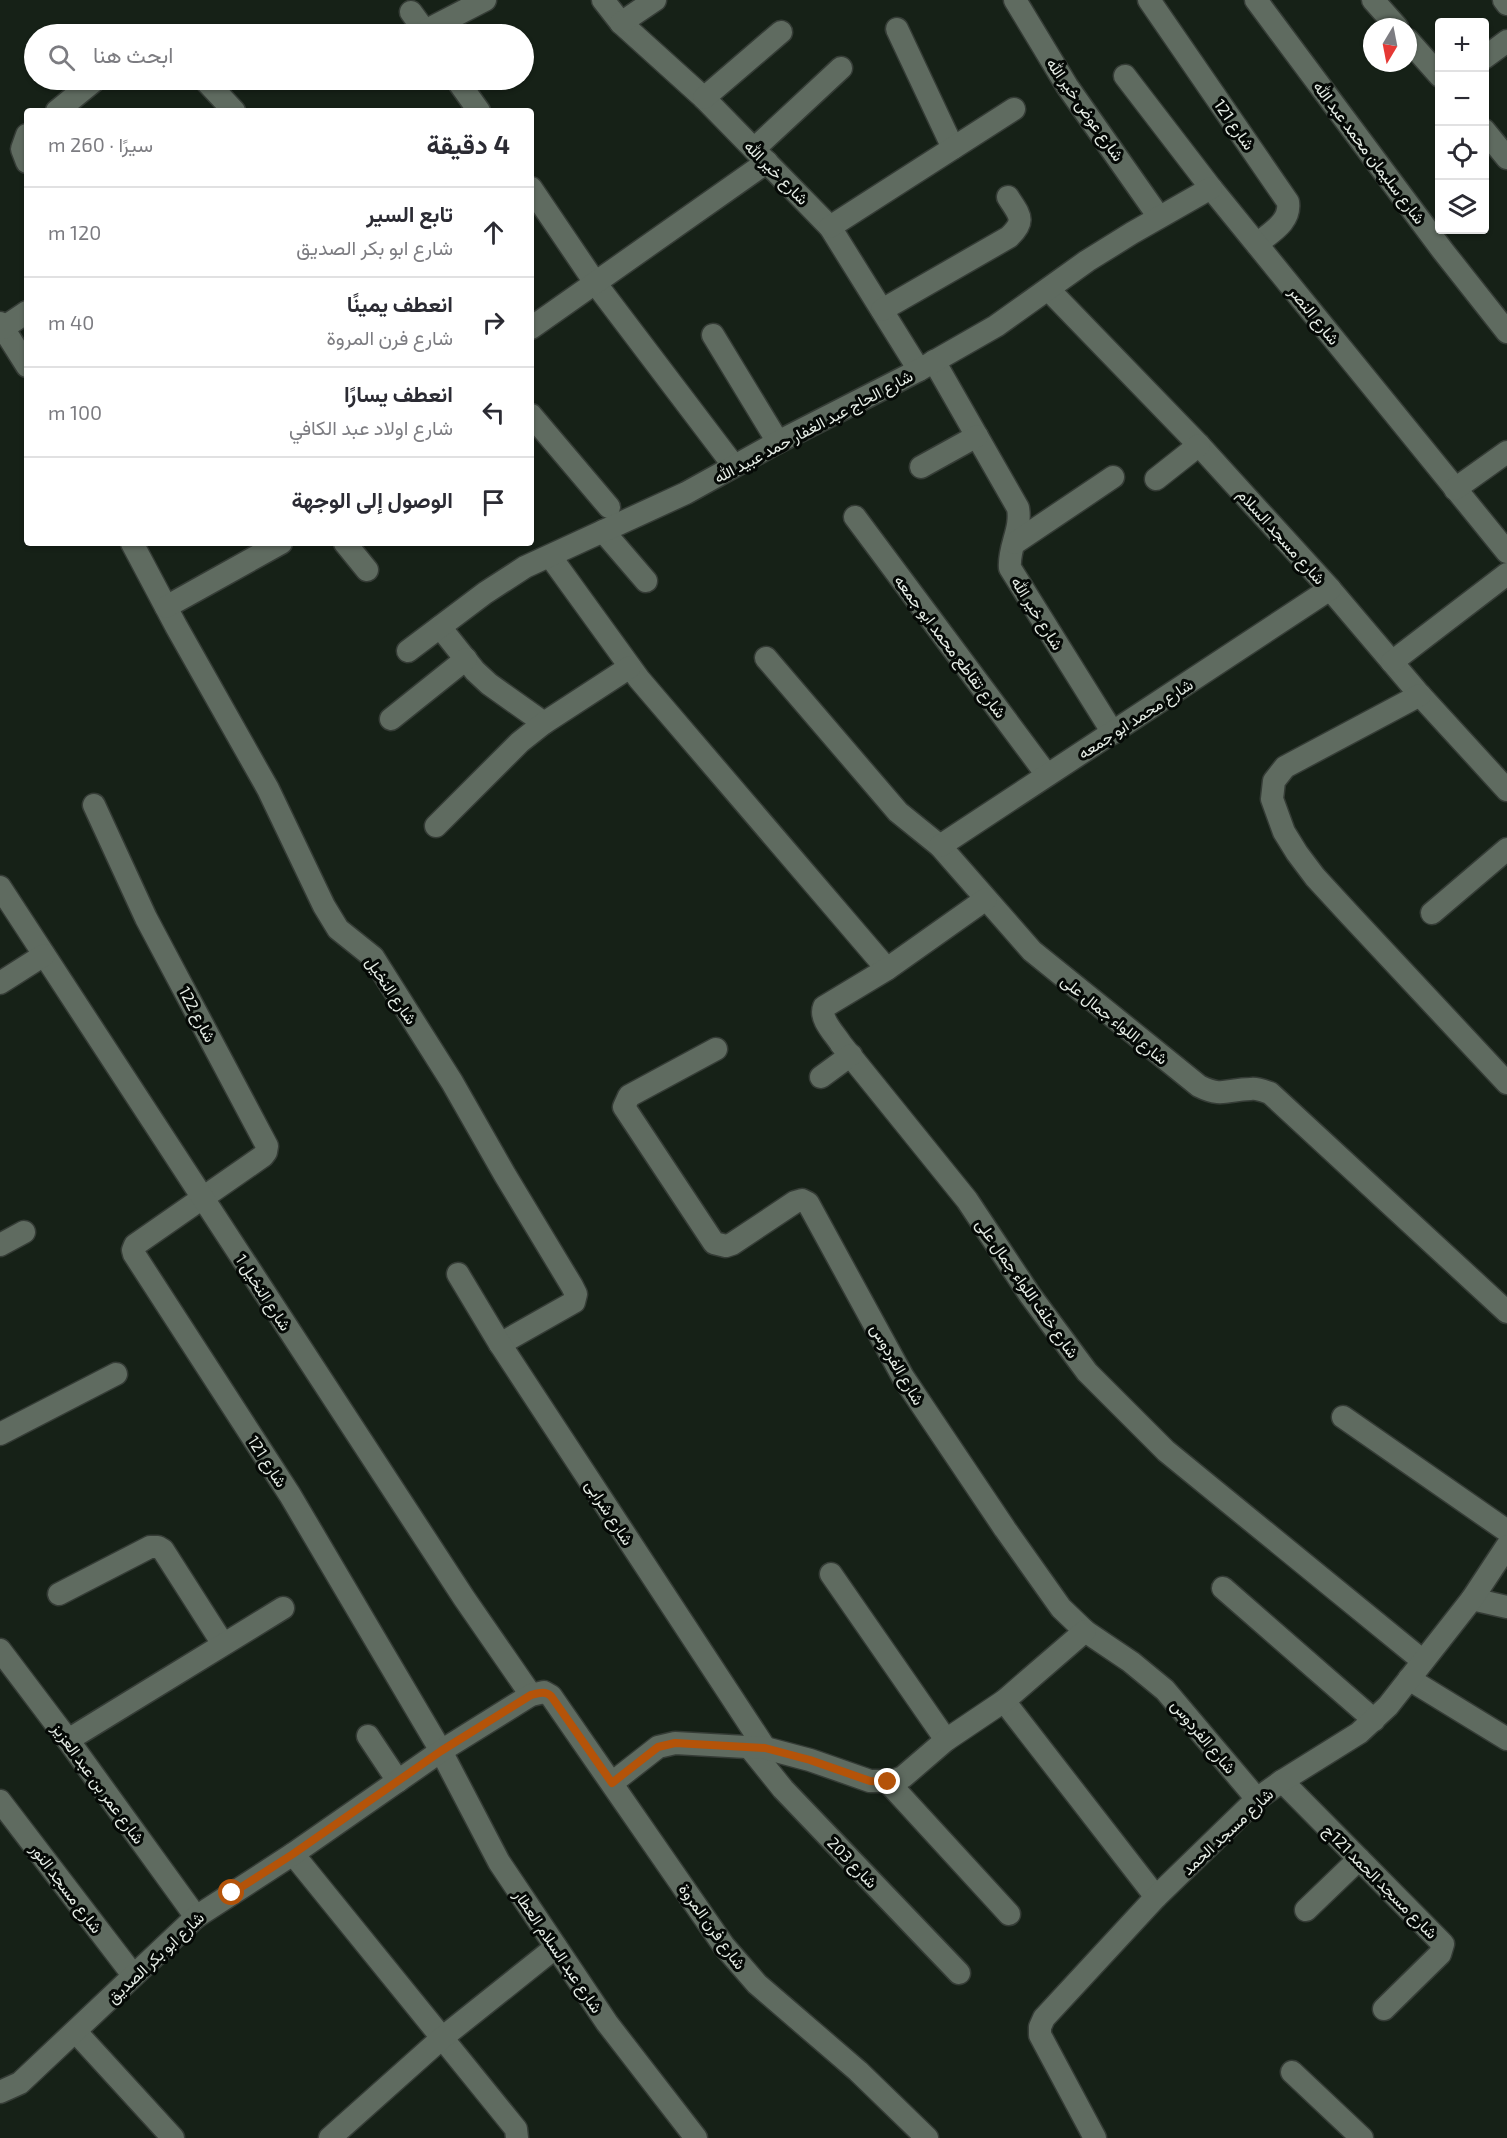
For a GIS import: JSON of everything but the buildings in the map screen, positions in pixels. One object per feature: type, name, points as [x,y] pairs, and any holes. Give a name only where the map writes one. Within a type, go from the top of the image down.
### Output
[{"type":"street","points":[[442,24],[485,0]]},
{"type":"street","name":"شارع خير الله","points":[[603,0],[621,23],[704,98],[831,227],[882,310],[927,365],[977,436],[1018,508],[1020,519],[1015,543],[1009,555],[1010,568],[1113,733]]},
{"type":"street","points":[[621,23],[655,0]]},
{"type":"street","name":"شارع عوض خير الله","points":[[1015,0],[1067,86],[1159,217]]},
{"type":"street","name":"شارع 121","points":[[1149,0],[1288,202],[1290,211],[1285,220],[1257,244]]},
{"type":"street","name":"شارع سليمان محمد عبد الله","points":[[1256,0],[1443,251],[1507,332]]},
{"type":"street","points":[[1373,0],[1389,18]]},
{"type":"street","points":[[1504,0],[1507,4]]},
{"type":"street","points":[[411,12],[420,24]]},
{"type":"street","points":[[897,29],[953,148]]},
{"type":"street","points":[[704,98],[781,33]]},
{"type":"street","points":[[1489,55],[1507,41]]},
{"type":"street","points":[[1417,50],[1436,72]]},
{"type":"street","points":[[534,326],[596,284],[760,156],[841,68]]},
{"type":"street","name":"شارع النصر","points":[[1125,76],[1211,188],[1507,552]]},
{"type":"street","points":[[61,108],[83,90]]},
{"type":"street","points":[[215,90],[231,108]]},
{"type":"street","points":[[465,90],[477,108]]},
{"type":"street","points":[[831,227],[1014,109]]},
{"type":"street","points":[[1489,135],[1507,158]]},
{"type":"street","name":"شارع الحاج عبد الغفار حمد عبيد الله","points":[[408,651],[525,567],[686,493],[778,442],[927,365],[996,326],[1087,261],[1211,188]]},
{"type":"street","points":[[534,192],[596,284],[734,466]]},
{"type":"street","points":[[882,310],[1009,237],[1020,223],[1020,215],[1008,197]]},
{"type":"street","name":"شارع مسجد السلام","points":[[1049,290],[1199,445],[1330,589],[1420,695],[1507,790]]},
{"type":"street","points":[[24,314],[2,326],[24,361]]},
{"type":"street","points":[[713,336],[778,442]]},
{"type":"street","points":[[534,419],[609,507]]},
{"type":"street","points":[[921,467],[977,436]]},
{"type":"street","points":[[1156,479],[1199,445]]},
{"type":"street","points":[[1455,489],[1507,452]]},
{"type":"street","points":[[1015,543],[1113,477]]},
{"type":"street","name":"شارع تقاطع محمد ابو جمعه","points":[[855,516],[1047,775]]},
{"type":"street","points":[[603,531],[646,581]]},
{"type":"street","name":"شارع النخيل","points":[[134,546],[268,789],[324,906],[338,929],[373,957],[452,1082],[576,1294],[574,1302],[500,1344]]},
{"type":"street","points":[[166,608],[276,546]]},
{"type":"street","points":[[347,546],[367,570]]},
{"type":"street","points":[[550,556],[630,667],[887,969]]},
{"type":"street","points":[[1392,662],[1507,574]]},
{"type":"street","name":"شارع محمد ابو جمعه","points":[[940,846],[1330,589]]},
{"type":"street","points":[[440,627],[489,684],[544,723]]},
{"type":"street","name":"شارع اللواء جمال على","points":[[766,658],[898,812],[940,846],[1032,951],[1199,1086],[1211,1092],[1224,1093],[1249,1088],[1270,1093],[1507,1312]]},
{"type":"street","points":[[391,719],[466,659]]},
{"type":"street","points":[[436,826],[520,742],[544,723],[630,667]]},
{"type":"street","points":[[1420,695],[1285,767],[1274,781],[1272,799],[1284,832],[1316,877],[1507,1083]]},
{"type":"street","name":"شارع 122","points":[[94,805],[146,918],[267,1146],[267,1152],[263,1156],[203,1199]]},
{"type":"street","points":[[1432,913],[1507,849]]},
{"type":"street","name":"شارع النخيل 1","points":[[0,888],[464,1598],[531,1695]]},
{"type":"street","name":"شارع خلف اللواء جمال على","points":[[986,899],[887,969],[826,1005],[823,1009],[824,1017],[851,1055],[967,1200],[1030,1295],[1087,1372],[1166,1451],[1423,1661]]},
{"type":"street","points":[[0,983],[44,955]]},
{"type":"street","name":"شارع الفردوس","points":[[716,1049],[629,1096],[624,1103],[626,1112],[714,1243],[726,1246],[738,1242],[795,1202],[805,1201],[810,1206],[903,1377],[1061,1608],[1085,1631],[1131,1662],[1165,1690],[1257,1799]]},
{"type":"street","points":[[821,1077],[851,1055]]},
{"type":"street","name":"شارع 121","points":[[203,1199],[135,1245],[134,1254],[290,1495],[441,1751]]},
{"type":"street","points":[[0,1245],[24,1232]]},
{"type":"street","name":"شارع شرابى","points":[[458,1274],[500,1344],[758,1748]]},
{"type":"street","points":[[0,1434],[116,1374]]},
{"type":"street","points":[[1343,1417],[1507,1531]]},
{"type":"street","points":[[59,1594],[150,1547],[158,1546],[163,1550],[223,1644]]},
{"type":"street","name":"شارع مسجد الحمد","points":[[1095,2138],[1040,2035],[1040,2027],[1044,2018],[1156,1897],[1257,1799],[1359,1732],[1388,1706],[1472,1599],[1507,1546]]},
{"type":"street","points":[[831,1574],[946,1740]]},
{"type":"street","points":[[1223,1588],[1374,1720]]},
{"type":"street","points":[[1472,1599],[1507,1607]]},
{"type":"street","points":[[68,1740],[283,1608]]},
{"type":"street","points":[[612,1783],[651,1752],[666,1744],[758,1748],[810,1760],[870,1781],[888,1782],[903,1777],[946,1740],[1004,1701],[1085,1631]]},
{"type":"street","name":"شارع عمر بن عبد العزيز","points":[[0,1650],[196,1917]]},
{"type":"street","points":[[1409,1679],[1507,1739]]},
{"type":"street","name":"شارع فرن المروة","points":[[531,1695],[544,1692],[551,1696],[724,1946],[750,1977],[858,2071],[927,2138]]},
{"type":"street","name":"شارع ابو بكر الصديق","points":[[0,2092],[20,2083],[196,1917],[293,1854],[441,1751],[531,1695]]},
{"type":"street","points":[[1004,1701],[1156,1897]]},
{"type":"street","points":[[368,1736],[398,1781]]},
{"type":"street","name":"شارع 203","points":[[758,1748],[783,1789],[958,1973]]},
{"type":"street","name":"شارع عبد السلام العطار","points":[[441,1751],[499,1862],[607,2023],[696,2138]]},
{"type":"street","name":"شارع مسجد الحمد 121ج","points":[[1282,1781],[1443,1944],[1440,1954],[1384,2009]]},
{"type":"street","points":[[888,1782],[1009,1914]]},
{"type":"street","name":"شارع مسجد النور","points":[[0,1802],[133,1975]]},
{"type":"street","points":[[293,1854],[516,2129],[517,2138]]},
{"type":"street","points":[[1306,1910],[1359,1859]]},
{"type":"street","points":[[330,2138],[442,2038],[556,1947]]},
{"type":"street","points":[[76,2032],[173,2138]]},
{"type":"street","points":[[1292,2072],[1362,2138]]},
{"type":"route","points":[[232,1893],[293,1854],[441,1751],[531,1695],[538,1693],[544,1692],[551,1696],[612,1783],[658,1747],[675,1743],[765,1748],[810,1760],[870,1781],[888,1782]]}]
